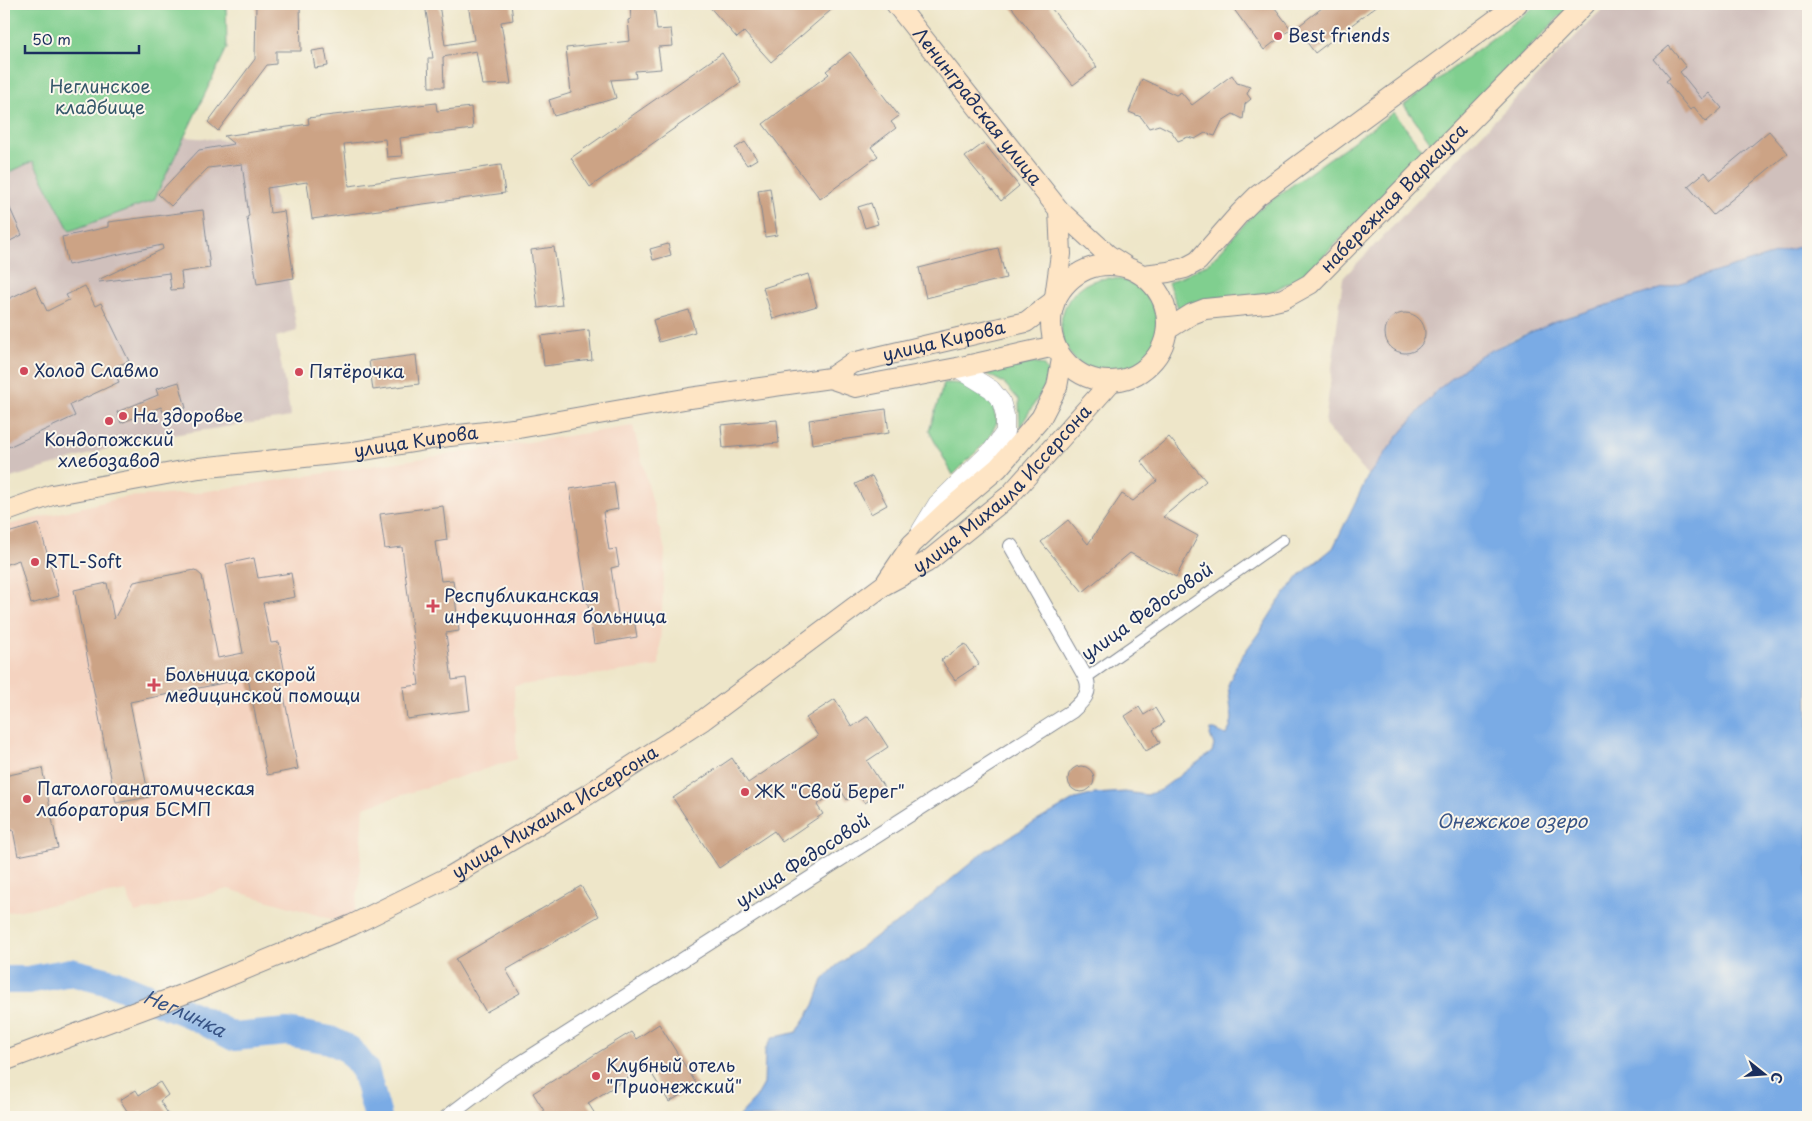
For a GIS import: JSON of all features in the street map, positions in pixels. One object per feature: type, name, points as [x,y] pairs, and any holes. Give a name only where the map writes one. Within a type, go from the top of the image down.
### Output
[{"type":"main road","name":"Ленинградская улица","points":[[896,4],[1059,210],[1108,255],[1125,266]]},
{"type":"main road","points":[[1144,275],[1185,268],[1198,261],[1257,196],[1517,4]]},
{"type":"main road","name":"набережная Варкауса","points":[[1168,329],[1192,314],[1205,309],[1266,303],[1283,299],[1310,284],[1585,4]]},
{"type":"main road","points":[[1054,300],[1066,283],[1083,270],[1104,264],[1125,266],[1144,275],[1158,290],[1166,309],[1168,329],[1161,350],[1147,368],[1124,380],[1111,382],[1093,380],[1076,372],[1058,352],[1051,331],[1050,315],[1061,254],[1059,210]]},
{"type":"main road","name":"улица Кирова","points":[[4,512],[52,495],[199,468],[352,452],[450,436],[513,429],[698,397],[830,378],[852,363],[1026,322],[1054,300]]},
{"type":"main road","name":"улица Кирова","points":[[830,378],[856,387],[1058,352]]},
{"type":"main road","name":"улица Михаила Иссерсона","points":[[884,585],[912,544],[998,468],[1041,418],[1057,387],[1058,352]]},
{"type":"main road","name":"улица Михаила Иссерсона","points":[[4,1061],[197,989],[352,925],[452,876],[588,795],[703,720],[884,585],[927,562],[1010,495],[1111,382]]},
{"type":"street","points":[[912,544],[937,504],[992,450],[1005,432],[1005,415],[1001,401],[991,389],[957,368]]},
{"type":"street","name":"улица Федосовой","points":[[448,1117],[501,1076],[1072,711],[1086,699],[1089,685],[1086,678],[1283,540]]},
{"type":"street","points":[[1011,546],[1086,678]]},
{"type":"shaded area","points":[[1610,4],[1808,4],[1808,244],[1605,307],[1574,314],[1517,337],[1481,355],[1436,391],[1368,476],[1325,424],[1343,278],[1596,15]]},
{"type":"shaded area","points":[[184,137],[266,143],[297,331],[276,337],[291,417],[133,441],[4,480],[4,175],[33,161],[70,231],[154,200]]},
{"type":"shaded area","points":[[633,426],[665,550],[659,666],[514,686],[517,759],[364,807],[359,885],[352,925],[228,889],[135,913],[126,891],[4,913],[4,526],[125,497],[195,493]]},
{"type":"green space","name":"Неглинское кладбище","points":[[4,4],[226,4],[227,48],[154,200],[70,231],[33,161],[4,175]]},
{"type":"green space","points":[[1538,4],[1572,4],[1433,146],[1404,105]]},
{"type":"green space","points":[[1394,112],[1425,154],[1307,273],[1271,292],[1253,296],[1213,298],[1180,312],[1168,283],[1207,264],[1255,212]]},
{"type":"green space","points":[[1109,278],[1127,282],[1143,292],[1153,308],[1157,326],[1153,344],[1143,360],[1127,370],[1109,374],[1091,370],[1075,360],[1065,344],[1061,326],[1065,308],[1075,292],[1091,282]]},
{"type":"green space","points":[[1028,362],[1043,365],[1048,372],[1044,388],[1020,427],[1019,400],[1004,383],[985,373]]},
{"type":"green space","points":[[944,383],[971,386],[983,392],[992,403],[997,422],[988,440],[953,475],[929,431]]},
{"type":"water","name":"Онежское озеро","points":[[1808,244],[1808,1117],[738,1117],[756,1098],[764,1084],[765,1050],[772,1038],[797,1032],[814,1005],[823,980],[835,967],[876,936],[905,918],[985,851],[1075,799],[1095,794],[1125,792],[1147,795],[1160,790],[1212,752],[1214,745],[1210,735],[1211,730],[1226,735],[1230,728],[1232,719],[1228,685],[1239,660],[1279,601],[1300,575],[1333,548],[1368,476],[1436,391],[1481,355],[1555,321]]},
{"type":"building","points":[[256,4],[300,4],[301,51],[276,51],[276,64],[267,65],[218,131],[208,122],[255,59]]},
{"type":"building","points":[[425,4],[439,4],[445,45],[474,40],[468,4],[511,4],[513,20],[501,22],[511,84],[482,85],[476,51],[443,57],[444,87],[429,87],[428,58],[433,58]]},
{"type":"building","points":[[630,4],[654,4],[657,30],[671,29],[673,46],[658,47],[661,69],[635,71],[636,78],[611,80],[616,98],[554,116],[549,100],[571,93],[566,48],[630,41],[628,20],[631,19]]},
{"type":"building","points":[[707,4],[838,4],[771,62],[744,32],[737,38]]},
{"type":"building","points":[[1009,4],[1048,4],[1097,67],[1073,85]]},
{"type":"building","points":[[1230,4],[1272,4],[1291,29],[1264,50]]},
{"type":"building","points":[[1327,4],[1379,4],[1315,53],[1296,28]]},
{"type":"building","points":[[1669,46],[1686,67],[1680,72],[1702,99],[1709,93],[1722,108],[1706,122],[1694,107],[1690,110],[1666,81],[1670,78],[1654,59]]},
{"type":"building","points":[[325,49],[328,66],[315,68],[312,51]]},
{"type":"building","points":[[850,52],[899,116],[891,122],[896,128],[871,147],[878,156],[820,199],[763,124],[829,74],[826,71]]},
{"type":"building","points":[[722,53],[741,82],[590,187],[571,158]]},
{"type":"building","points":[[1232,75],[1237,83],[1250,87],[1247,94],[1251,99],[1245,104],[1243,119],[1233,114],[1222,121],[1215,136],[1205,133],[1195,139],[1188,137],[1178,141],[1171,131],[1159,125],[1149,128],[1141,117],[1129,112],[1142,79],[1176,95],[1181,92],[1192,105]]},
{"type":"building","points":[[436,103],[437,111],[471,107],[473,129],[400,138],[402,156],[387,157],[385,139],[344,144],[349,186],[501,165],[505,193],[312,219],[307,182],[267,188],[270,213],[284,211],[294,278],[257,284],[247,217],[249,216],[242,164],[208,168],[171,206],[158,194],[199,150],[234,144],[224,136],[309,124],[308,118]]},
{"type":"building","points":[[1769,131],[1788,153],[1713,215],[1688,186],[1705,172],[1711,179]]},
{"type":"building","points":[[745,142],[757,159],[747,165],[735,148]]},
{"type":"building","points":[[984,143],[1019,186],[1001,201],[965,157]]},
{"type":"building","points":[[770,188],[777,235],[765,237],[758,190]]},
{"type":"building","points":[[4,195],[22,235],[4,244]]},
{"type":"building","points":[[871,203],[878,224],[865,228],[858,207]]},
{"type":"building","points":[[203,210],[210,268],[181,272],[183,289],[171,290],[169,273],[99,282],[98,280],[163,249],[162,245],[68,265],[62,237],[108,227],[108,222]]},
{"type":"building","points":[[668,244],[671,255],[653,260],[650,249]]},
{"type":"building","points":[[554,247],[562,305],[538,308],[531,250]]},
{"type":"building","points":[[998,248],[1006,278],[926,298],[919,268]]},
{"type":"building","points":[[808,274],[817,306],[773,319],[763,288]]},
{"type":"building","points":[[35,286],[47,311],[69,300],[66,295],[85,286],[95,306],[101,303],[129,361],[112,368],[119,382],[70,405],[75,416],[4,449],[4,301]]},
{"type":"building","points":[[689,310],[695,332],[659,342],[653,320]]},
{"type":"building","points":[[1401,313],[1409,313],[1416,316],[1422,322],[1425,333],[1422,344],[1416,350],[1409,353],[1401,353],[1394,350],[1388,344],[1385,337],[1385,329],[1388,322],[1394,316]]},
{"type":"building","points":[[589,330],[592,360],[544,366],[541,336]]},
{"type":"building","points":[[416,355],[419,384],[373,390],[369,361]]},
{"type":"building","points":[[179,382],[186,408],[164,414],[161,407],[121,423],[117,412],[158,395],[156,389]]},
{"type":"building","points":[[886,409],[889,433],[812,444],[809,420]]},
{"type":"building","points":[[777,420],[779,443],[723,448],[721,425]]},
{"type":"building","points":[[1169,437],[1206,481],[1163,517],[1198,536],[1176,577],[1130,553],[1083,592],[1041,542],[1068,520],[1088,544],[1122,494],[1133,501],[1157,481],[1141,461]]},
{"type":"building","points":[[872,476],[887,505],[871,514],[855,484]]},
{"type":"building","points":[[614,482],[618,509],[603,512],[609,550],[616,549],[619,566],[611,568],[618,615],[633,613],[637,637],[594,644],[570,489]]},
{"type":"building","name":"Республиканская инфекционная больница","points":[[443,506],[447,540],[435,542],[441,581],[453,580],[459,631],[446,633],[452,680],[466,678],[470,710],[407,719],[403,687],[419,685],[402,547],[385,549],[380,514]]},
{"type":"building","name":"RTL-Soft","points":[[39,524],[59,596],[31,604],[19,560],[4,565],[4,534]]},
{"type":"building","name":"Больница скорой медицинской помощи","points":[[254,558],[258,578],[291,573],[295,597],[263,603],[271,643],[279,642],[286,679],[281,680],[298,769],[267,775],[248,678],[130,702],[149,797],[116,803],[74,590],[107,583],[114,619],[134,582],[195,570],[202,576],[218,658],[243,653],[226,564]]},
{"type":"building","points":[[965,644],[979,664],[955,680],[941,660]]},
{"type":"building","name":"ЖК \"Свой Берег\"","points":[[835,699],[852,727],[868,716],[888,747],[867,761],[885,789],[865,803],[858,793],[847,800],[840,789],[817,805],[823,814],[782,842],[774,831],[719,868],[673,798],[732,758],[748,783],[818,736],[806,718]]},
{"type":"building","points":[[1139,707],[1144,715],[1155,708],[1164,723],[1153,730],[1160,743],[1146,751],[1125,716]]},
{"type":"building","points":[[1081,766],[1090,770],[1094,779],[1090,788],[1081,792],[1072,788],[1068,779],[1072,770]]},
{"type":"building","name":"Патологоанатомическая лаборатория БСМП","points":[[42,768],[58,848],[18,856],[13,830],[9,831],[5,814],[9,813],[4,776]]},
{"type":"building","points":[[581,886],[599,916],[506,970],[520,993],[486,1012],[455,959]]},
{"type":"building","name":"Клубный отель \"Прионежский\"","points":[[659,1024],[697,1085],[669,1102],[647,1066],[588,1103],[597,1117],[548,1117],[533,1093],[631,1032],[636,1039]]},
{"type":"building","points":[[160,1082],[168,1095],[160,1101],[170,1117],[144,1117],[141,1112],[131,1117],[120,1100],[136,1090],[139,1095]]},
{"type":"waterway","name":"Неглинка","points":[[4,980],[28,980],[71,972],[113,983],[194,1016],[234,1037],[287,1032],[330,1040],[350,1050],[365,1070],[378,1117]]},
{"type":"place","name":"Best friends","points":[[1278,36]]},
{"type":"place","name":"Холод Славмо","points":[[24,371]]},
{"type":"place","name":"Пятёрочка","points":[[299,372]]},
{"type":"place","name":"На здоровье","points":[[123,416]]},
{"type":"place","name":"Кондопожский хлебозавод","points":[[109,421]]},
{"type":"place","name":"RTL-Soft","points":[[35,562]]},
{"type":"place","name":"Республиканская инфекционная больница","points":[[433,606]]},
{"type":"place","name":"Больница скорой медицинской помощи","points":[[154,685]]},
{"type":"place","name":"ЖК \"Свой Берег\"","points":[[745,792]]},
{"type":"place","name":"Патологоанатомическая лаборатория БСМП","points":[[27,799]]},
{"type":"place","name":"Клубный отель \"Прионежский\"","points":[[596,1076]]}]
